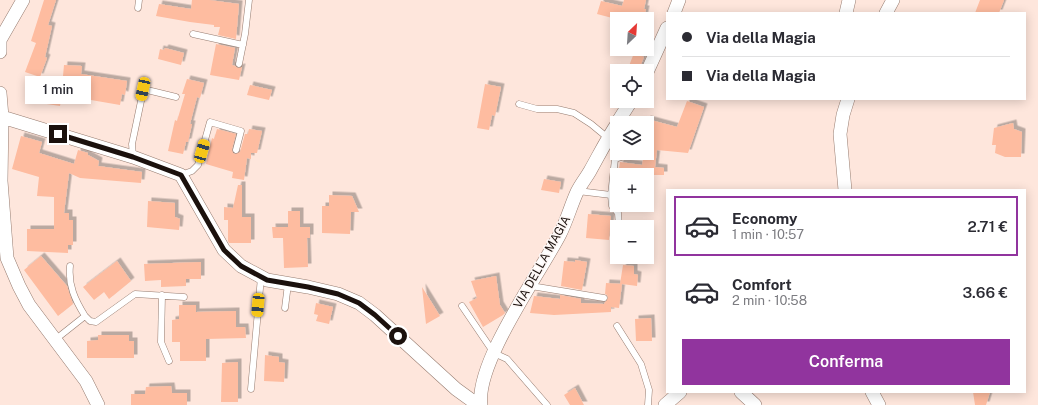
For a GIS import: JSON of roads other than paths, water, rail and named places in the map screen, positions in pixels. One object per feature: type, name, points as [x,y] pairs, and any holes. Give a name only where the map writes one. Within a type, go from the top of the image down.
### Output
[{"type":"street","points":[[0,52],[0,40],[23,0]]},
{"type":"street","points":[[674,12],[679,0]]},
{"type":"street","points":[[846,12],[850,0]]},
{"type":"street","points":[[887,12],[893,0]]},
{"type":"street","points":[[651,64],[666,30]]},
{"type":"street","points":[[0,93],[2,117],[1,180],[6,258],[29,305],[86,381],[98,405]]},
{"type":"street","points":[[845,189],[840,134],[843,115],[848,100]]},
{"type":"street","points":[[2,117],[133,157],[181,175],[224,250],[241,266],[267,280],[338,294],[359,303],[375,315],[456,389],[478,405]]},
{"type":"street","name":"VIA DELLA MAGIA","points":[[481,405],[480,399],[484,378],[494,353],[515,311],[531,286],[560,233],[578,190],[610,135]]},
{"type":"street","points":[[665,405],[679,393]]},
{"type":"street","points":[[742,393],[755,405]]},
{"type":"street","points":[[873,393],[879,405]]},
{"type":"lane","points":[[138,8],[139,0]]},
{"type":"lane","points":[[239,64],[249,0]]},
{"type":"lane","points":[[193,34],[243,45]]},
{"type":"lane","points":[[133,157],[132,144],[145,82]]},
{"type":"lane","points":[[143,89],[176,97]]},
{"type":"lane","points":[[519,104],[537,109],[557,109],[574,113],[591,124],[608,138]]},
{"type":"lane","points":[[181,175],[192,171],[198,165],[210,122],[241,131],[236,150]]},
{"type":"lane","points":[[578,190],[610,195]]},
{"type":"lane","points":[[70,266],[70,286],[75,298],[90,321],[96,322],[135,294],[184,297]]},
{"type":"lane","points":[[251,389],[261,277]]},
{"type":"lane","points":[[284,308],[288,284]]},
{"type":"lane","points":[[531,286],[604,298]]},
{"type":"lane","points":[[162,295],[161,342],[169,361]]},
{"type":"lane","points":[[462,306],[494,353],[507,359],[547,405]]},
{"type":"lane","points":[[56,340],[86,316]]},
{"type":"lane","points":[[617,326],[641,364],[649,390],[648,405]]}]
